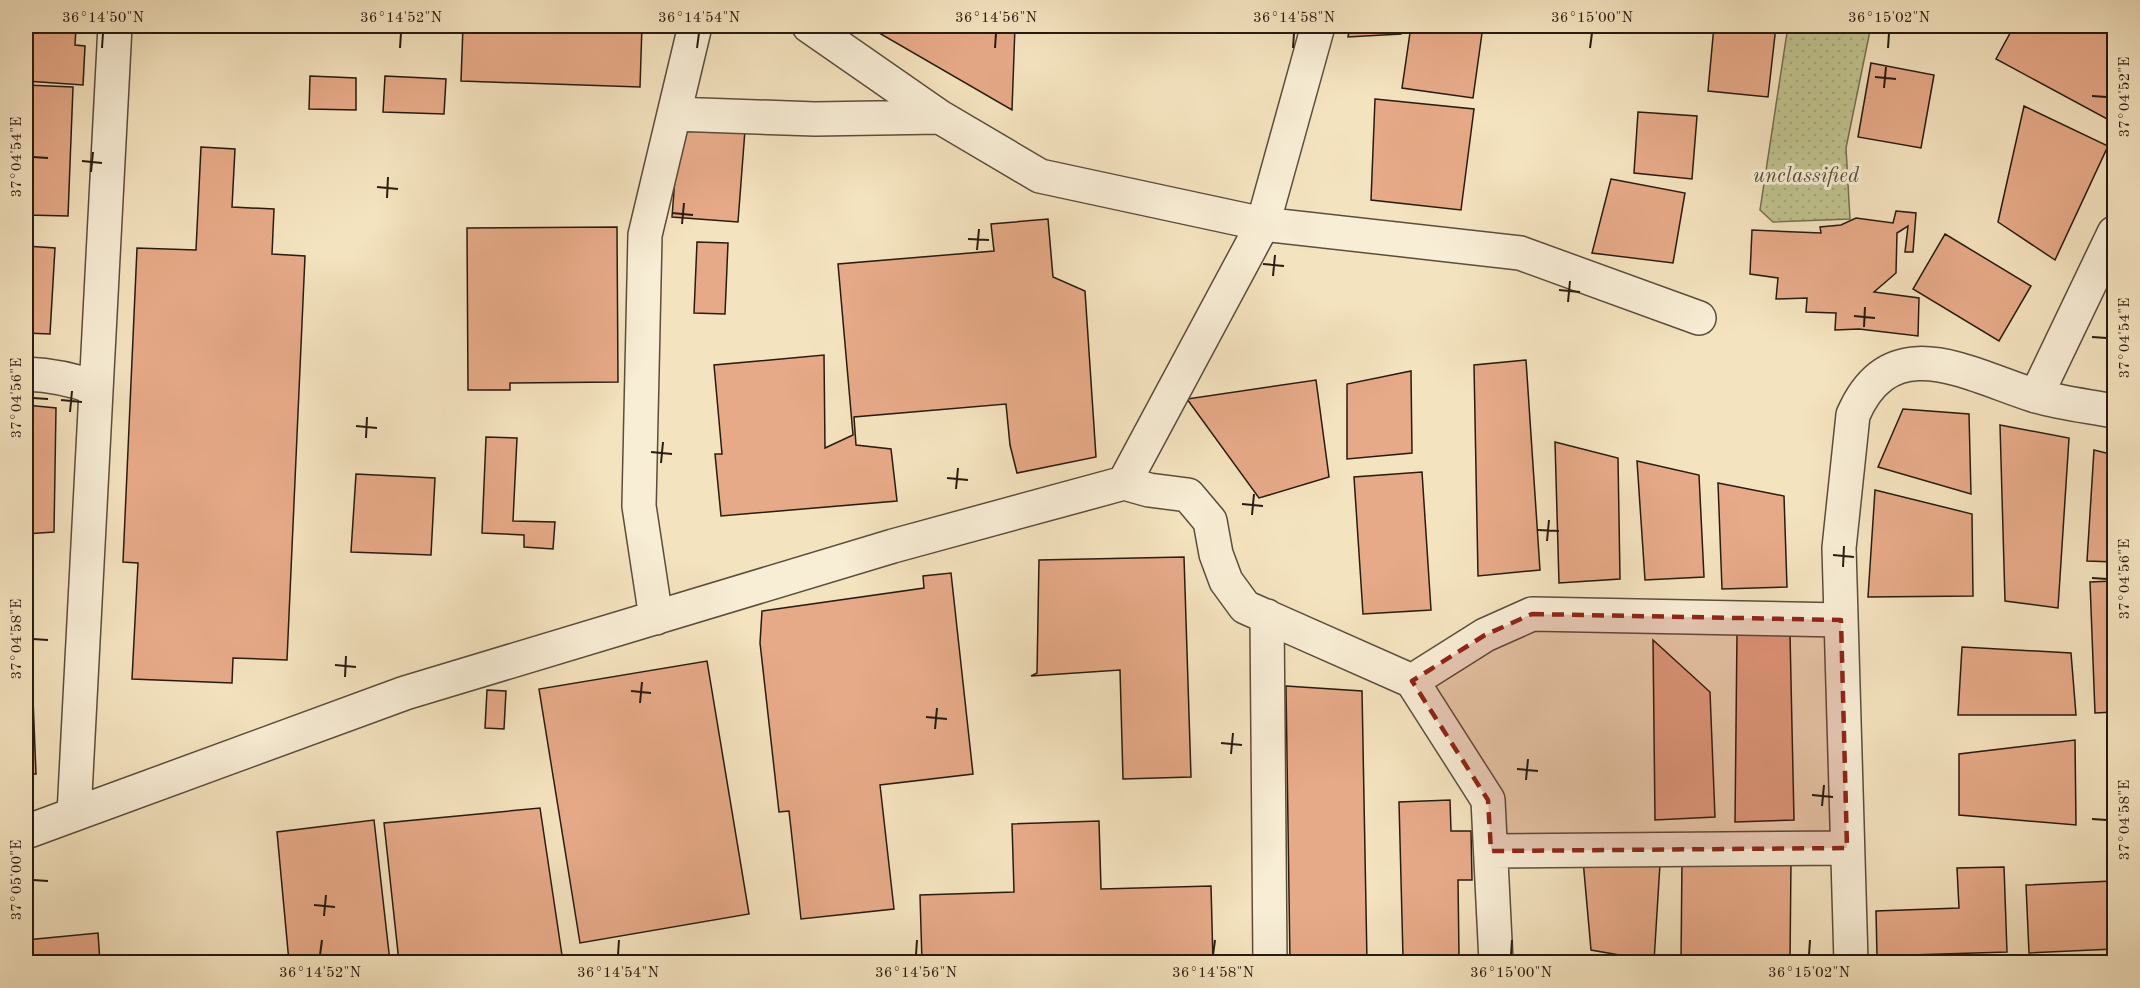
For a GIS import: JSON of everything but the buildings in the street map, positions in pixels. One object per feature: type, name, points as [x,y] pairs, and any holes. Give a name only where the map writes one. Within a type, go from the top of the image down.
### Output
[{"type":"street","points":[[74,814],[115,26]]},
{"type":"street","points":[[656,618],[639,506],[645,235],[695,26]]},
{"type":"street","points":[[809,26],[940,117],[1040,176],[1263,224],[1520,253],[1699,318]]},
{"type":"street","points":[[1124,483],[1263,224],[1318,26]]},
{"type":"street","points":[[674,114],[815,119],[940,117]]},
{"type":"street","points":[[2036,396],[2115,233]]},
{"type":"street","points":[[1851,963],[1839,548],[1852,425],[1862,396],[1875,381],[1892,369],[1911,363],[1931,363],[2036,396],[2115,411]]},
{"type":"street","points":[[26,374],[50,375],[76,380],[96,388]]},
{"type":"street","points":[[26,832],[405,693],[893,546],[1124,483],[1149,490],[1188,495],[1210,521],[1216,554],[1226,581],[1245,607],[1412,681],[1488,800],[1496,963]]},
{"type":"street","points":[[1412,681],[1485,635],[1532,614],[1841,620]]},
{"type":"street","points":[[1267,616],[1270,963]]},
{"type":"street","points":[[1491,851],[1847,848]]},
{"type":"highlighted area","points":[[1532,614],[1841,620],[1847,848],[1491,851],[1488,800],[1412,681],[1485,635]]},
{"type":"green space","name":"unclassified","points":[[1788,26],[1871,26],[1846,148],[1850,219],[1773,222],[1760,210]]}]
